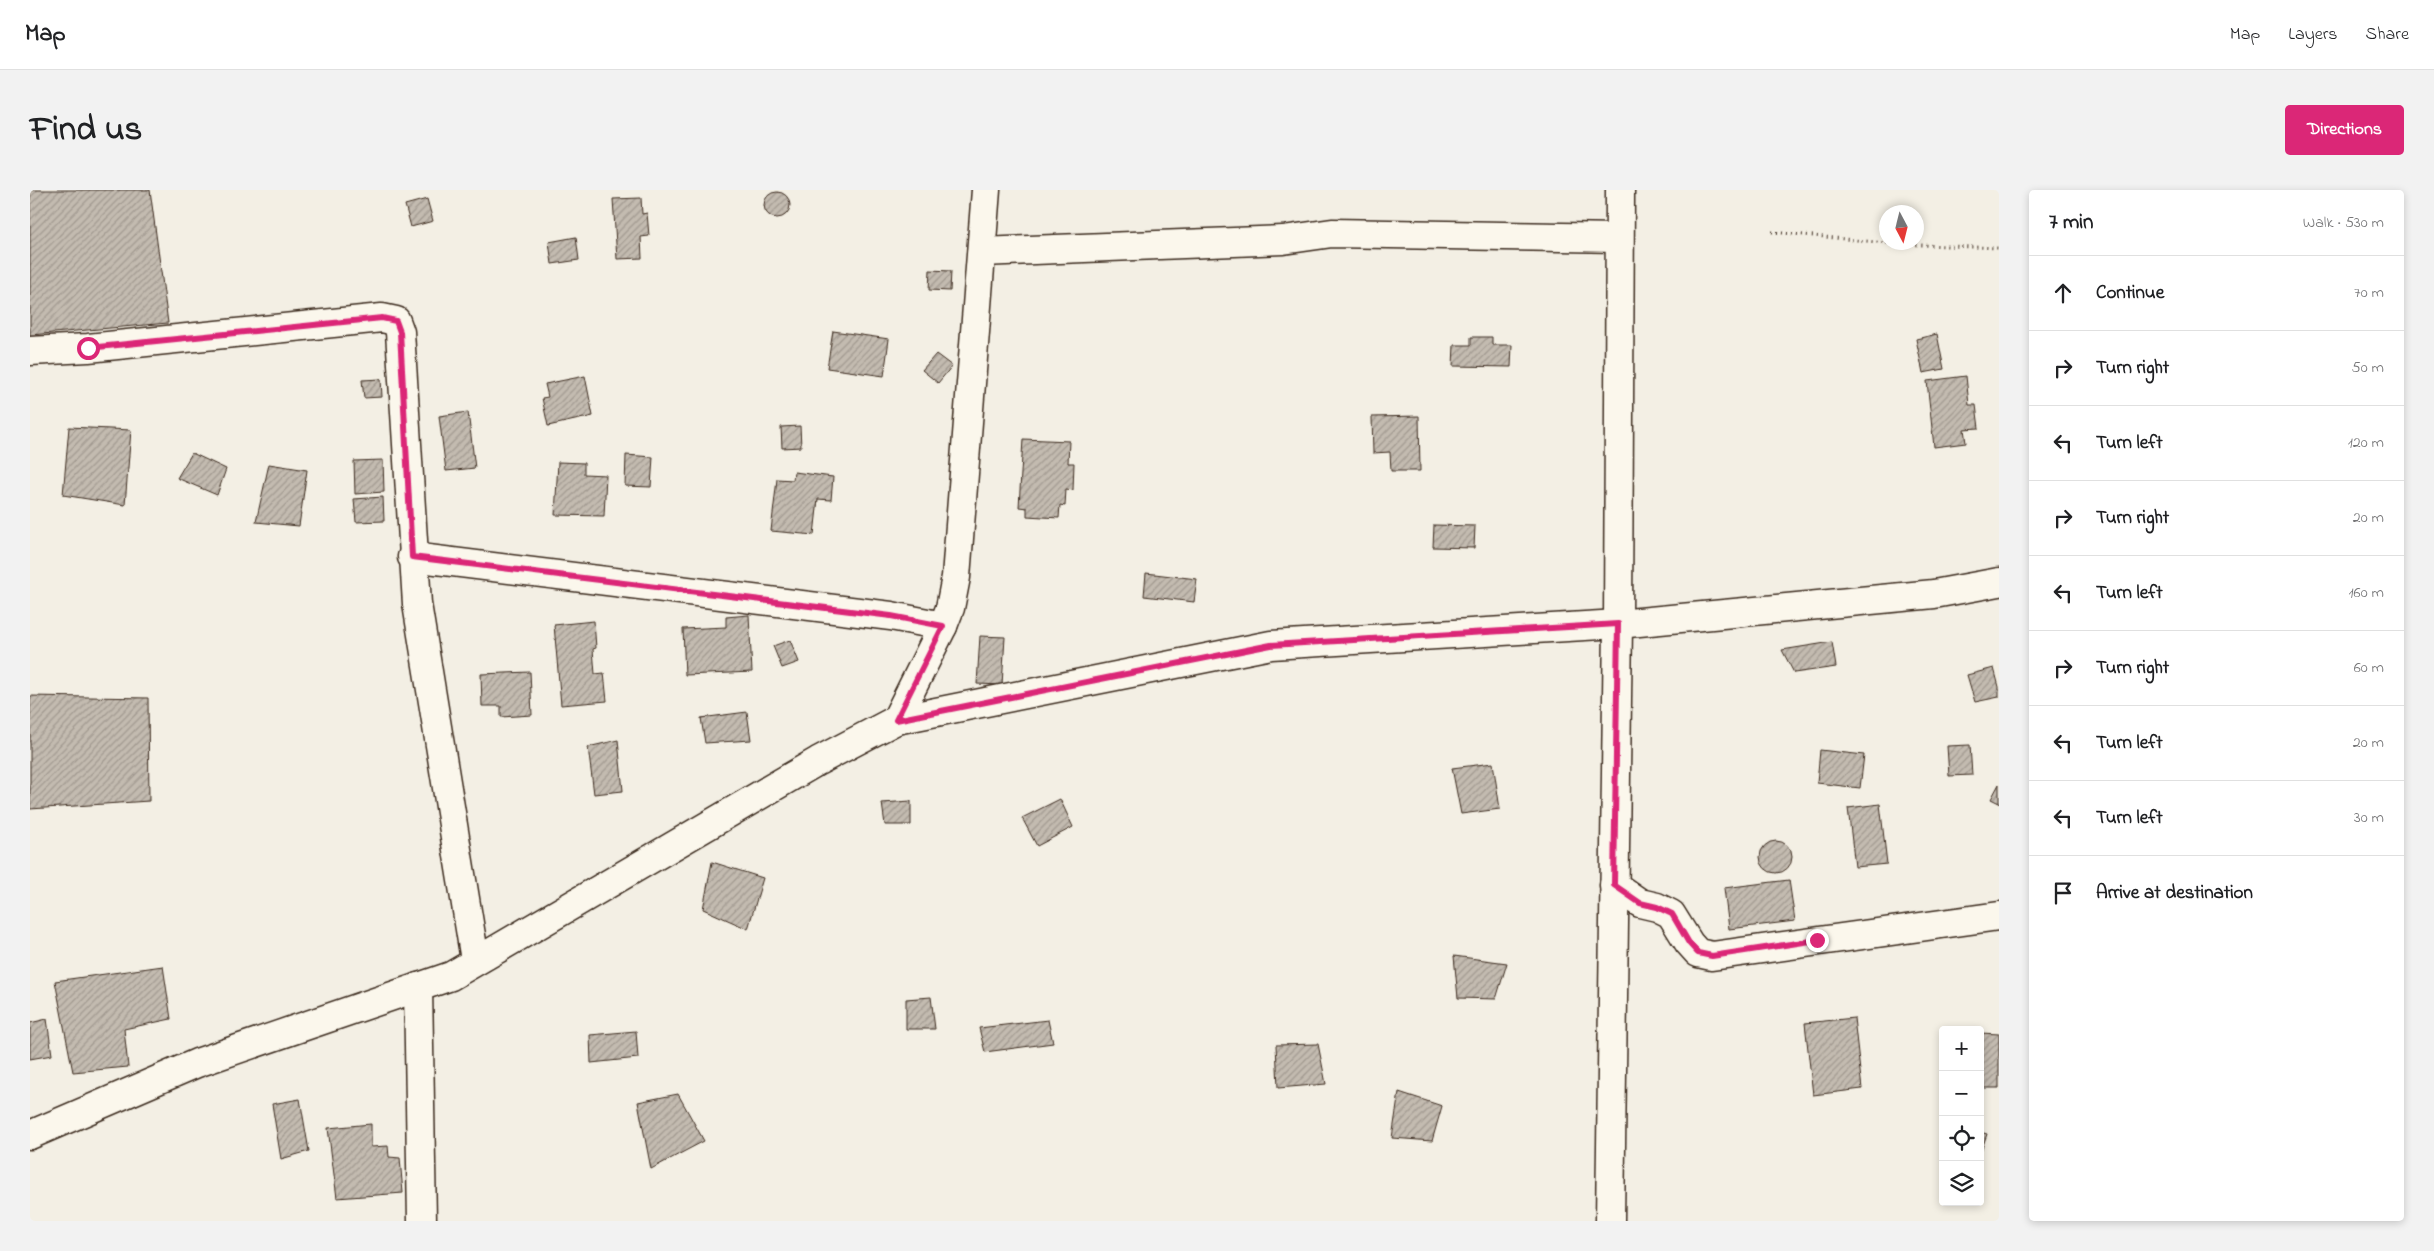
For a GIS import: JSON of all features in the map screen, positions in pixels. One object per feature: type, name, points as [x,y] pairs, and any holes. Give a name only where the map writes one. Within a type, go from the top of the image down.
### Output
[{"type":"street","points":[[896,720],[943,626],[950,608],[956,577],[986,190]]},
{"type":"street","points":[[1610,1221],[1618,624],[1620,190]]},
{"type":"street","points":[[982,252],[1283,240],[1332,233],[1619,238]]},
{"type":"street","points":[[30,352],[88,348],[382,318],[396,321],[400,332],[412,557],[418,613],[475,960]]},
{"type":"street","points":[[412,557],[891,616],[943,626]]},
{"type":"street","points":[[30,1135],[197,1063],[451,976],[475,960],[818,761],[896,720],[1271,645],[1618,624],[1934,594],[1999,582]]},
{"type":"street","points":[[1614,885],[1640,903],[1657,907],[1672,914],[1689,943],[1698,953],[1712,956],[1999,916]]},
{"type":"street","points":[[418,987],[422,1221]]},
{"type":"path","points":[[1772,232],[1897,244],[1999,248]]},
{"type":"building","points":[[30,190],[150,190],[168,323],[30,335]]},
{"type":"building","points":[[777,192],[786,196],[790,205],[786,214],[777,218],[768,214],[764,205],[768,196]]},
{"type":"building","points":[[641,198],[642,214],[647,213],[649,236],[641,237],[642,258],[617,259],[613,199]]},
{"type":"building","points":[[427,199],[433,221],[411,227],[405,205]]},
{"type":"building","points":[[576,237],[579,260],[552,264],[549,242]]},
{"type":"building","points":[[930,270],[951,271],[950,291],[929,290]]},
{"type":"building","points":[[833,331],[889,339],[884,376],[827,368]]},
{"type":"building","points":[[1937,334],[1944,369],[1923,373],[1916,339]]},
{"type":"building","points":[[1471,337],[1492,337],[1492,345],[1512,345],[1511,367],[1453,366],[1454,345],[1471,345]]},
{"type":"building","points":[[936,354],[952,366],[938,383],[922,370]]},
{"type":"building","points":[[585,376],[593,416],[548,426],[542,398],[548,397],[545,384]]},
{"type":"building","points":[[1966,376],[1969,405],[1976,405],[1979,428],[1964,429],[1966,443],[1934,447],[1927,381]]},
{"type":"building","points":[[381,379],[382,397],[364,398],[362,380]]},
{"type":"building","points":[[468,412],[475,468],[446,471],[439,416]]},
{"type":"building","points":[[1419,416],[1420,471],[1391,471],[1390,452],[1373,453],[1372,417]]},
{"type":"building","points":[[800,426],[801,447],[782,448],[781,427]]},
{"type":"building","points":[[69,427],[131,430],[125,505],[63,495]]},
{"type":"building","points":[[1023,439],[1069,441],[1068,463],[1074,463],[1073,490],[1066,489],[1065,506],[1060,505],[1059,518],[1027,516],[1027,508],[1019,507]]},
{"type":"building","points":[[192,453],[226,469],[217,495],[177,478]]},
{"type":"building","points":[[626,455],[653,457],[651,487],[625,486]]},
{"type":"building","points":[[383,460],[384,492],[355,494],[354,461]]},
{"type":"building","points":[[558,462],[584,463],[584,474],[606,475],[604,516],[555,515]]},
{"type":"building","points":[[269,464],[307,470],[299,526],[256,522]]},
{"type":"building","points":[[794,472],[833,477],[831,500],[818,499],[814,535],[771,531],[777,479],[793,480]]},
{"type":"building","points":[[383,497],[384,521],[356,522],[354,499]]},
{"type":"building","points":[[1434,525],[1475,526],[1474,548],[1433,547]]},
{"type":"building","points":[[1146,573],[1197,579],[1194,602],[1144,596]]},
{"type":"building","points":[[749,615],[752,672],[685,675],[683,629],[726,627],[726,617]]},
{"type":"building","points":[[594,621],[596,648],[593,649],[595,674],[604,673],[607,701],[561,705],[554,625]]},
{"type":"building","points":[[980,636],[1005,637],[1002,685],[977,684]]},
{"type":"building","points":[[790,640],[799,662],[782,668],[773,646]]},
{"type":"building","points":[[1832,642],[1836,667],[1794,673],[1782,650]]},
{"type":"building","points":[[1994,668],[1999,687],[1999,697],[1975,702],[1967,675]]},
{"type":"building","points":[[530,672],[532,715],[501,717],[501,706],[482,706],[481,674]]},
{"type":"building","points":[[30,696],[148,698],[149,801],[30,809]]},
{"type":"building","points":[[747,712],[751,740],[705,743],[701,718]]},
{"type":"building","points":[[618,740],[623,791],[594,794],[588,747]]},
{"type":"building","points":[[1970,745],[1972,775],[1949,776],[1947,746]]},
{"type":"building","points":[[1820,750],[1864,755],[1860,788],[1817,783]]},
{"type":"building","points":[[1493,763],[1500,809],[1461,814],[1452,768]]},
{"type":"building","points":[[1999,784],[1999,803],[1991,799]]},
{"type":"building","points":[[1060,799],[1073,827],[1037,846],[1022,818]]},
{"type":"building","points":[[911,801],[911,825],[885,825],[882,803]]},
{"type":"building","points":[[1880,804],[1887,864],[1855,867],[1848,808]]},
{"type":"building","points":[[1776,841],[1788,845],[1792,857],[1788,869],[1776,873],[1764,869],[1760,857],[1764,845]]},
{"type":"building","points":[[712,862],[763,878],[748,929],[703,909]]},
{"type":"building","points":[[1789,880],[1795,921],[1729,929],[1724,888]]},
{"type":"building","points":[[1454,956],[1507,963],[1496,999],[1458,998]]},
{"type":"building","points":[[163,966],[171,1019],[124,1029],[128,1067],[73,1072],[55,981]]},
{"type":"building","points":[[931,997],[935,1029],[906,1029],[906,999]]},
{"type":"building","points":[[1854,1018],[1862,1089],[1813,1095],[1805,1023]]},
{"type":"building","points":[[47,1019],[52,1055],[30,1059],[30,1023]]},
{"type":"building","points":[[1048,1020],[1053,1043],[985,1052],[979,1028]]},
{"type":"building","points":[[636,1031],[638,1058],[591,1063],[590,1035]]},
{"type":"building","points":[[1984,1033],[1999,1034],[1999,1088],[1984,1088]]},
{"type":"building","points":[[1318,1044],[1326,1084],[1278,1088],[1276,1045]]},
{"type":"building","points":[[1399,1092],[1442,1106],[1432,1141],[1392,1138]]},
{"type":"building","points":[[678,1094],[704,1141],[651,1169],[638,1102]]},
{"type":"building","points":[[300,1099],[309,1151],[281,1159],[272,1104]]},
{"type":"building","points":[[371,1124],[371,1147],[388,1146],[389,1157],[400,1158],[403,1193],[337,1198],[328,1128]]},
{"type":"route","points":[[88,348],[382,318],[396,321],[400,332],[412,557],[891,616],[943,626],[923,662],[896,720],[1271,645],[1618,624],[1614,885],[1640,903],[1657,907],[1672,914],[1689,943],[1698,953],[1712,956],[1817,940]]}]
